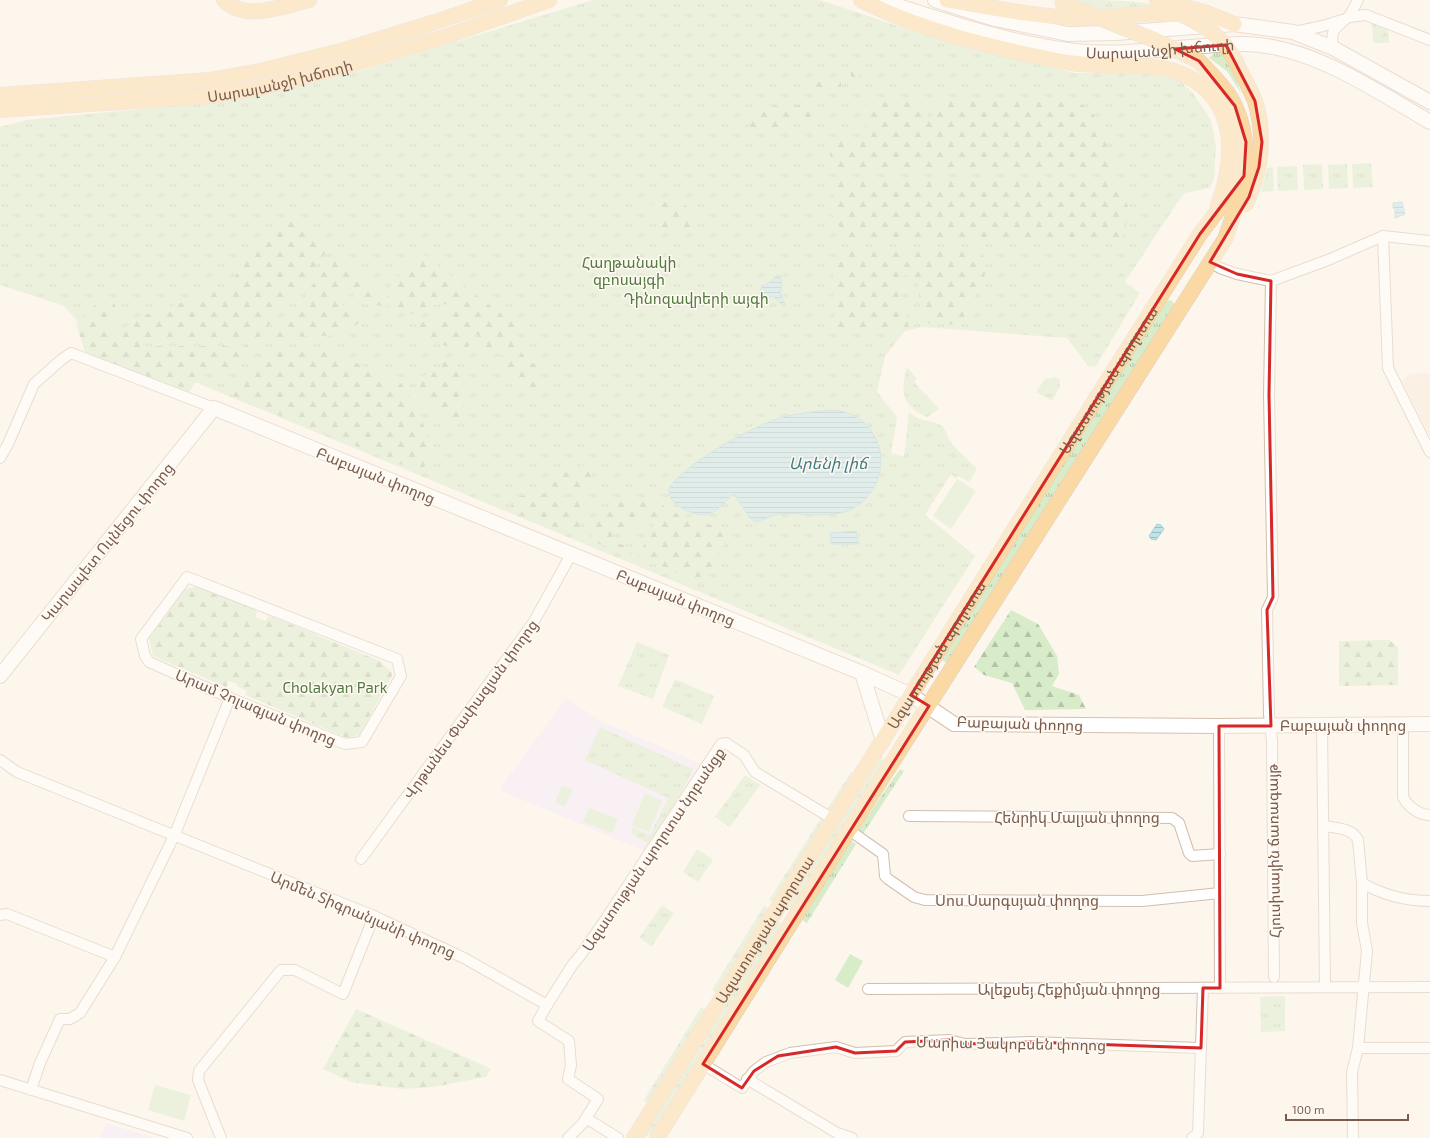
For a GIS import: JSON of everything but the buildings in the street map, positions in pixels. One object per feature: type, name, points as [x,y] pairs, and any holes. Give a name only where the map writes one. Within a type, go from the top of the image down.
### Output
[{"type":"main road","points":[[224,0],[238,10],[253,12],[309,0]]},
{"type":"main road","name":"Սարալանջի խճուղի","points":[[0,95],[210,80],[256,72],[341,51],[500,0]]},
{"type":"main road","name":"Սարալանջի խճուղի","points":[[0,110],[211,96],[260,88],[346,66],[429,41],[549,0]]},
{"type":"main road","points":[[861,0],[884,12],[955,36],[1025,54],[1075,64],[1152,67],[1170,70],[1190,79],[1206,90],[1221,110],[1228,124],[1230,155],[1228,174],[1213,217]]},
{"type":"main road","points":[[947,0],[1046,16],[1114,17],[1157,13],[1183,15],[1206,27],[1216,35],[1225,43],[1255,101],[1262,142],[1259,167],[1249,197],[1242,213],[1225,239]]},
{"type":"main road","points":[[1157,0],[1204,12],[1234,24]]},
{"type":"main road","name":"Ազատության պողոտա","points":[[657,1138],[849,830],[1225,239],[1239,202],[1244,176],[1246,142],[1235,106],[1223,87],[1199,61],[1154,40],[1059,1]]},
{"type":"main road","name":"Ազատության պողոտա","points":[[634,1138],[832,819],[883,741],[1200,234],[1244,176]]},
{"type":"main road","points":[[1195,286],[1196,278],[1215,247],[1215,240],[1211,236],[1200,234]]},
{"type":"street","name":"Սարալանջի խճուղի","points":[[879,0],[990,34],[1076,51],[1150,52],[1202,46],[1245,44],[1286,51],[1324,64],[1359,80],[1430,122]]},
{"type":"street","name":"Սարալանջի խճուղի","points":[[935,0],[995,19],[1068,34],[1116,33],[1234,24],[1293,32],[1333,48],[1430,102]]},
{"type":"street","points":[[1333,48],[1331,36],[1332,32],[1346,18],[1358,0]]},
{"type":"street","points":[[1293,32],[1323,26],[1346,18],[1366,16],[1430,40]]},
{"type":"street","points":[[1382,236],[1388,368],[1430,452]]},
{"type":"street","points":[[1210,262],[1220,268],[1237,274],[1271,281],[1328,260],[1382,236],[1430,241]]},
{"type":"street","name":"Հյուսիսային ճառագայթ","points":[[1271,281],[1269,395],[1274,596],[1267,610],[1269,714],[1271,726],[1274,977]]},
{"type":"street","name":"Բաբայան փողոց","points":[[0,458],[8,444],[34,384],[71,353],[214,408],[572,553],[862,673],[911,695],[954,724],[1220,726],[1430,724]]},
{"type":"street","name":"Կարապետ Ուլնեցու փողոց","points":[[0,676],[214,408]]},
{"type":"street","name":"Վրթանես Փափազյան փողոց","points":[[362,860],[533,623],[572,553]]},
{"type":"street","name":"Արամ Չոլագյան փողոց","points":[[187,577],[397,659],[401,676],[362,742],[345,744],[230,698],[150,662],[145,656],[141,639],[187,577]]},
{"type":"street","points":[[862,673],[883,741]]},
{"type":"street","points":[[31,1090],[60,1019],[70,1019],[80,1013],[115,957],[174,836],[230,698]]},
{"type":"street","points":[[1322,725],[1325,987]]},
{"type":"street","points":[[1403,725],[1403,798],[1408,805],[1424,815],[1430,815]]},
{"type":"street","points":[[1220,726],[1220,988]]},
{"type":"street","name":"Ազատության պողոտա նրբանցք","points":[[547,1006],[572,964],[580,956],[607,918],[721,744],[726,743],[744,755],[755,772],[832,819]]},
{"type":"street","name":"Արմեն Տիգրանյանի փողոց","points":[[0,760],[17,772],[374,916],[464,958],[547,1006]]},
{"type":"street","name":"Հենրիկ Մալյան փողոց","points":[[909,816],[1172,818],[1179,823],[1189,853],[1192,856],[1220,854]]},
{"type":"street","points":[[1324,826],[1349,831],[1355,835],[1358,840],[1362,883],[1362,923],[1367,951],[1365,986],[1358,1048],[1352,1072],[1353,1138]]},
{"type":"street","name":"Սոս Սարգսյան փողոց","points":[[849,830],[883,854],[885,876],[888,879],[919,899],[1142,901],[1220,893]]},
{"type":"street","points":[[1362,883],[1376,891],[1396,898],[1430,901]]},
{"type":"street","points":[[0,915],[7,914],[115,957]]},
{"type":"street","points":[[221,1138],[198,1076],[199,1071],[280,970],[295,970],[343,994],[374,916]]},
{"type":"street","name":"Ալեքսեյ Հեքիմյան փողոց","points":[[868,989],[1270,988],[1365,986],[1430,987]]},
{"type":"street","points":[[1192,1138],[1198,1132],[1203,988]]},
{"type":"street","points":[[547,1006],[538,1021],[569,1041],[571,1065],[568,1079],[598,1098],[586,1118],[568,1138]]},
{"type":"street","name":"Մարիա Յակոբսեն փողոց","points":[[703,1064],[742,1088],[754,1071],[766,1062],[790,1053],[836,1047],[855,1053],[896,1051],[905,1042],[949,1040],[964,1044],[1031,1042],[1200,1048]]},
{"type":"street","points":[[1358,1048],[1430,1048]]},
{"type":"street","points":[[747,1079],[837,1133],[852,1138]]},
{"type":"street","points":[[0,1080],[187,1138]]},
{"type":"street","points":[[586,1118],[618,1138]]},
{"type":"highlighted area","points":[[1226,45],[1255,101],[1262,142],[1259,167],[1249,197],[1210,262],[1237,274],[1271,281],[1269,395],[1273,597],[1267,610],[1271,726],[1219,726],[1220,988],[1203,988],[1201,1048],[1031,1042],[965,1044],[949,1040],[905,1042],[896,1051],[855,1053],[836,1047],[778,1056],[754,1071],[742,1088],[703,1064],[929,706],[911,695],[1200,234],[1244,176],[1246,142],[1235,106],[1199,61],[1175,49]]},
{"type":"shaded area","points":[[1410,374],[1430,374],[1430,436],[1402,381]]},
{"type":"shaded area","points":[[566,698],[603,722],[702,764],[647,852],[499,790]]},
{"type":"shaded area","points":[[106,1123],[154,1138],[101,1138]]},
{"type":"green space","name":"Հաղթանակի զբոսայգի","points":[[593,0],[820,0],[946,42],[1075,73],[1151,73],[1167,76],[1180,81],[1193,93],[1211,120],[1216,146],[1214,179],[1210,188],[1185,193],[1125,282],[1140,293],[1096,366],[1089,367],[1067,338],[922,327],[905,331],[885,356],[877,392],[897,417],[891,453],[904,457],[909,412],[922,420],[933,422],[942,426],[952,443],[977,469],[969,482],[958,476],[956,478],[951,474],[925,515],[975,556],[899,675],[94,340],[64,306],[0,285],[0,127],[26,120],[232,100],[363,70]]},
{"type":"green space","points":[[1076,0],[1138,2],[1169,9],[1101,11]]},
{"type":"green space","points":[[1372,23],[1388,30],[1389,43],[1373,43]]},
{"type":"green space","points":[[1219,48],[1233,71],[1241,93],[1227,71],[1209,58]]},
{"type":"green space","points":[[851,61],[858,61],[858,87],[851,87]]},
{"type":"green space","points":[[815,78],[841,78],[841,89],[811,89],[811,80],[815,80]]},
{"type":"green space","points":[[867,99],[924,101],[928,118],[937,119],[937,101],[1075,102],[1091,109],[1118,170],[831,171],[829,139],[864,141]]},
{"type":"green space","points":[[807,105],[816,109],[814,118],[789,120],[790,129],[812,132],[762,132],[749,128],[750,107]]},
{"type":"green space","points":[[1371,163],[1373,187],[1353,188],[1352,164]]},
{"type":"green space","points":[[1322,164],[1323,189],[1304,190],[1303,165]]},
{"type":"green space","points":[[1347,164],[1348,188],[1329,189],[1328,165]]},
{"type":"green space","points":[[1297,166],[1298,190],[1278,191],[1277,167]]},
{"type":"green space","points":[[1273,167],[1274,191],[1261,192],[1267,168]]},
{"type":"green space","points":[[832,177],[1118,178],[1131,215],[1126,224],[1121,240],[848,238],[839,226],[832,225]]},
{"type":"green space","points":[[656,201],[669,203],[683,201],[692,215],[689,231],[661,228],[658,215],[650,206]]},
{"type":"green space","points":[[292,220],[328,250],[260,337],[147,337],[140,339],[138,343],[141,346],[248,346],[229,370],[201,374],[188,394],[85,352],[76,324],[98,302],[115,304],[117,315],[108,330],[116,335],[137,318],[230,286],[254,243],[284,230]]},
{"type":"green space","points":[[851,247],[981,249],[987,270],[960,325],[921,323],[918,281],[914,275],[903,276],[899,282],[909,328],[834,329],[833,267],[846,257]]},
{"type":"green space","points":[[419,251],[518,327],[518,340],[521,352],[528,361],[540,365],[542,389],[525,387],[501,365],[503,349],[481,348],[477,334],[465,351],[428,341],[413,331],[418,324],[450,313],[454,304],[431,305],[409,315],[389,306],[368,305],[355,301],[351,287],[335,296],[345,307],[362,312],[359,323],[340,335],[272,338],[335,255],[384,294],[398,302],[402,300],[390,287]]},
{"type":"green space","points":[[1171,300],[1175,305],[948,664],[940,659],[1166,301]]},
{"type":"green space","points":[[275,346],[326,349],[402,384],[418,409],[431,447],[422,473],[229,394],[258,358]]},
{"type":"green space","points":[[444,356],[459,375],[467,392],[460,418],[448,419],[443,414],[440,407],[427,408],[415,384],[416,379],[441,369]]},
{"type":"green space","points":[[907,367],[917,379],[914,382],[939,409],[927,417],[912,408],[905,397],[904,384]]},
{"type":"green space","points":[[1056,377],[1060,380],[1060,387],[1052,401],[1036,392],[1045,379]]},
{"type":"green space","points":[[582,464],[597,483],[587,490],[537,485],[553,471],[571,473]]},
{"type":"green space","points":[[957,479],[976,491],[951,529],[933,516]]},
{"type":"green space","points":[[534,492],[579,499],[590,508],[574,535],[511,511],[512,499]]},
{"type":"green space","points":[[639,498],[659,501],[665,507],[680,515],[725,528],[727,537],[704,584],[638,557],[653,527],[654,519],[640,517],[628,533],[612,532],[612,541],[632,548],[631,555],[588,540],[601,515],[615,499]]},
{"type":"green space","name":"Cholakyan Park","points":[[198,586],[257,611],[255,617],[266,621],[268,615],[380,661],[393,674],[359,735],[347,738],[245,695],[247,691],[236,686],[237,684],[229,681],[226,687],[153,656],[149,639],[185,589]]},
{"type":"green space","points":[[1011,610],[1038,624],[1057,656],[1059,674],[1052,686],[1079,695],[1086,709],[1025,710],[1012,683],[984,675],[974,667]]},
{"type":"green space","points":[[1389,640],[1398,648],[1398,685],[1339,686],[1339,641]]},
{"type":"green space","points":[[637,642],[669,655],[653,699],[618,686]]},
{"type":"green space","points":[[675,679],[714,696],[702,724],[662,707]]},
{"type":"green space","points":[[600,727],[693,769],[677,802],[650,845],[631,833],[632,827],[650,835],[668,798],[585,760]]},
{"type":"green space","points":[[881,758],[886,761],[790,911],[786,908]]},
{"type":"green space","points":[[900,769],[904,771],[863,834],[857,831]]},
{"type":"green space","points":[[851,772],[856,776],[832,814],[826,811]]},
{"type":"green space","points":[[745,775],[760,785],[730,827],[715,817]]},
{"type":"green space","points":[[562,785],[573,790],[565,807],[555,802]]},
{"type":"green space","points":[[645,793],[662,801],[649,832],[632,825]]},
{"type":"green space","points":[[589,808],[618,819],[612,833],[583,822]]},
{"type":"green space","points":[[823,815],[830,819],[776,904],[769,900]]},
{"type":"green space","points":[[850,840],[856,844],[807,923],[801,919]]},
{"type":"green space","points":[[697,849],[713,860],[698,882],[683,872]]},
{"type":"green space","points":[[662,905],[674,913],[652,946],[639,938]]},
{"type":"green space","points":[[764,906],[771,910],[719,995],[712,990]]},
{"type":"green space","points":[[778,921],[783,925],[654,1130],[645,1138],[644,1137],[648,1127]]},
{"type":"green space","points":[[850,954],[863,961],[848,988],[835,980]]},
{"type":"green space","points":[[1285,996],[1285,1031],[1261,1032],[1260,997]]},
{"type":"green space","points":[[701,1007],[709,1012],[652,1105],[644,1100]]},
{"type":"green space","points":[[356,1009],[491,1069],[486,1077],[433,1087],[402,1089],[351,1082],[323,1069]]},
{"type":"green space","points":[[155,1085],[191,1095],[184,1121],[148,1110]]},
{"type":"water","points":[[1402,202],[1405,214],[1395,218],[1393,203]]},
{"type":"water","points":[[777,275],[780,276],[782,284],[780,294],[786,306],[783,306],[773,296],[756,301],[754,298],[760,292],[762,286],[771,282]]},
{"type":"water","name":"Արենի լիճ","points":[[820,411],[841,411],[859,418],[870,428],[877,441],[880,454],[880,469],[876,483],[869,496],[848,511],[829,515],[779,514],[756,522],[750,518],[734,494],[716,510],[709,514],[703,515],[690,512],[676,504],[669,494],[669,488],[677,478],[704,457],[720,447],[753,429],[780,418]]},
{"type":"water","points":[[1157,524],[1161,525],[1164,529],[1156,540],[1151,539],[1149,536]]},
{"type":"water","points":[[856,531],[859,544],[831,544],[830,533]]},
{"type":"park label","name":"Դինոզավրերի այգի","points":[[696,298]]}]
